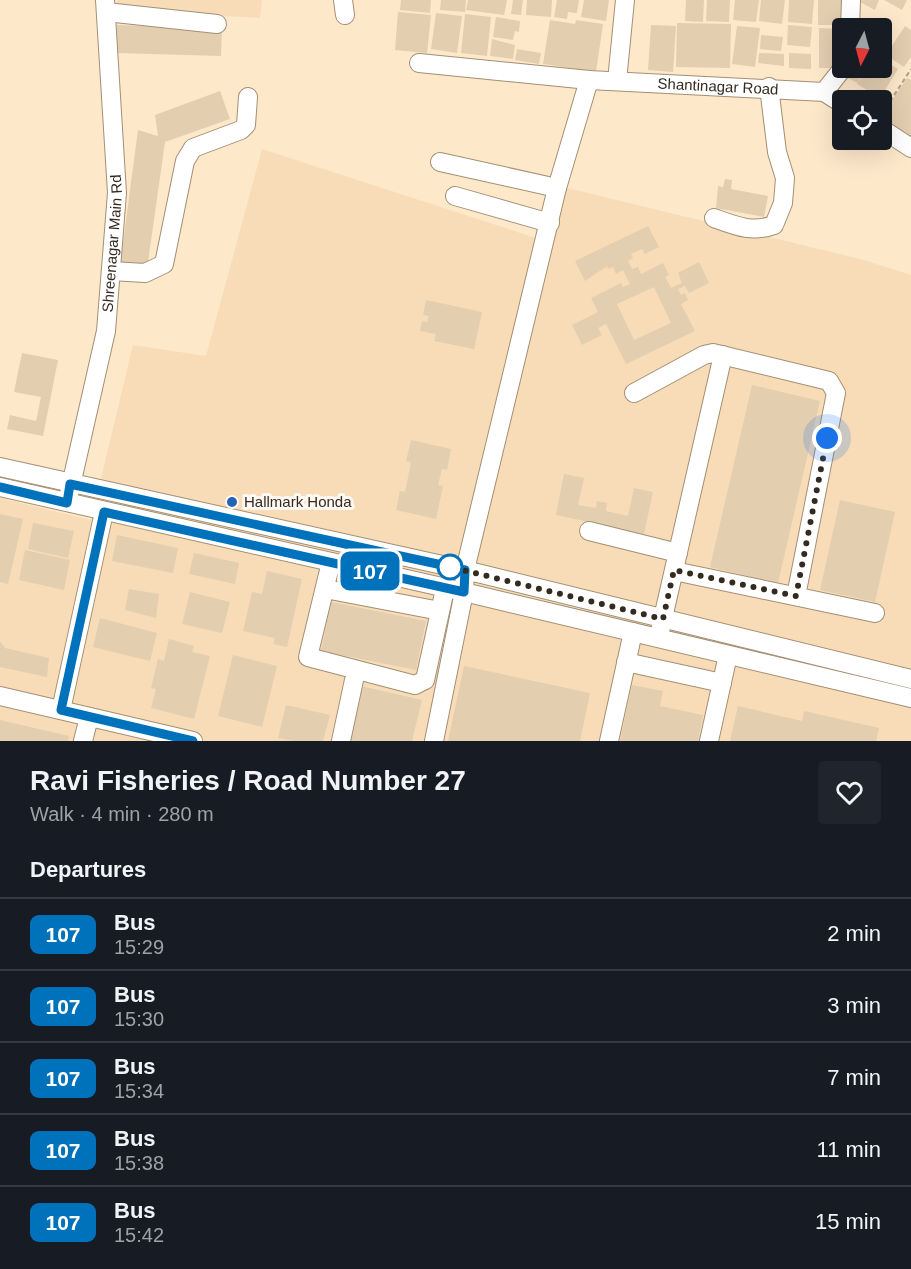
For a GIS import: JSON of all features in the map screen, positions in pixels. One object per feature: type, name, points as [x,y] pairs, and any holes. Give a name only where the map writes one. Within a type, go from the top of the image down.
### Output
[{"type":"street","points":[[617,81],[625,0]]},
{"type":"street","points":[[850,18],[851,0]]},
{"type":"street","points":[[106,6],[217,24]]},
{"type":"street","name":"Shreenagar Main Rd","points":[[67,503],[106,331],[111,271],[117,193],[106,6]]},
{"type":"street","name":"Shantinagar Road","points":[[418,63],[589,80],[769,87],[824,92],[832,97]]},
{"type":"street","points":[[824,92],[835,78]]},
{"type":"street","points":[[434,741],[464,592],[465,570],[557,188],[589,80]]},
{"type":"street","points":[[714,218],[739,228],[759,231],[774,225],[783,203],[784,178],[777,152],[769,87]]},
{"type":"street","points":[[111,271],[144,273],[164,264],[185,161],[193,148],[241,130],[246,124],[248,97]]},
{"type":"street","points":[[892,136],[911,148]]},
{"type":"street","points":[[440,162],[557,188]]},
{"type":"street","points":[[455,196],[550,223]]},
{"type":"street","points":[[634,393],[704,355],[723,355],[829,381],[834,387],[836,393],[796,596]]},
{"type":"street","points":[[659,638],[723,355]]},
{"type":"street","points":[[0,467],[465,570],[911,679]]},
{"type":"street","points":[[0,487],[464,592],[911,699]]},
{"type":"street","points":[[61,710],[104,512]]},
{"type":"street","points":[[588,531],[676,562],[796,596],[875,613]]},
{"type":"street","points":[[331,562],[308,657],[416,685],[425,680],[445,589]]},
{"type":"street","points":[[325,589],[440,611]]},
{"type":"street","points":[[609,741],[633,632]]},
{"type":"street","points":[[709,741],[728,655]]},
{"type":"street","points":[[626,662],[722,683]]},
{"type":"street","points":[[341,741],[354,680]]},
{"type":"street","points":[[0,696],[193,741]]},
{"type":"street","points":[[83,741],[88,717]]},
{"type":"path","points":[[892,98],[911,69]]},
{"type":"shaded area","points":[[117,0],[262,0],[260,18],[117,10]]},
{"type":"shaded area","points":[[262,149],[536,238],[551,184],[864,260],[911,275],[911,741],[0,741],[0,498],[91,520],[133,345],[206,356]]},
{"type":"building","points":[[401,0],[431,0],[430,13],[400,10]]},
{"type":"building","points":[[441,0],[466,0],[465,12],[440,10]]},
{"type":"building","points":[[468,0],[507,0],[504,15],[466,10]]},
{"type":"building","points":[[513,0],[523,0],[521,15],[511,14]]},
{"type":"building","points":[[527,0],[552,0],[551,17],[526,15]]},
{"type":"building","points":[[557,0],[579,0],[577,13],[568,12],[567,19],[554,17]]},
{"type":"building","points":[[584,0],[609,0],[606,21],[581,17]]},
{"type":"building","points":[[686,0],[704,0],[703,22],[685,21]]},
{"type":"building","points":[[707,0],[730,0],[729,22],[706,21]]},
{"type":"building","points":[[735,0],[759,0],[756,22],[733,20]]},
{"type":"building","points":[[761,0],[785,0],[782,24],[759,21]]},
{"type":"building","points":[[789,0],[814,0],[812,24],[788,22]]},
{"type":"building","points":[[818,0],[842,0],[842,18],[832,18],[832,25],[818,25]]},
{"type":"building","points":[[856,0],[879,0],[875,10]]},
{"type":"building","points":[[884,0],[907,0],[902,10]]},
{"type":"building","points":[[398,12],[431,15],[427,53],[395,50]]},
{"type":"building","points":[[436,13],[462,16],[457,53],[431,49]]},
{"type":"building","points":[[465,14],[491,17],[487,56],[461,53]]},
{"type":"building","points":[[496,17],[520,21],[519,32],[515,31],[513,40],[493,37]]},
{"type":"building","points":[[550,20],[575,24],[576,20],[603,24],[596,72],[543,64]]},
{"type":"building","points":[[677,23],[731,24],[730,68],[676,67]]},
{"type":"building","points":[[117,25],[222,28],[221,56],[116,53]]},
{"type":"building","points":[[651,25],[676,26],[673,72],[648,70]]},
{"type":"building","points":[[788,25],[812,27],[810,47],[787,45]]},
{"type":"building","points":[[737,26],[760,28],[755,67],[732,64]]},
{"type":"building","points":[[905,26],[911,30],[911,57],[904,67],[892,59],[892,46]]},
{"type":"building","points":[[819,28],[832,29],[832,68],[819,68]]},
{"type":"building","points":[[761,35],[783,37],[781,51],[760,49]]},
{"type":"building","points":[[492,39],[515,45],[513,59],[490,56]]},
{"type":"building","points":[[517,49],[541,53],[539,64],[515,60]]},
{"type":"building","points":[[759,53],[784,54],[784,66],[758,63]]},
{"type":"building","points":[[789,53],[811,54],[811,69],[789,68]]},
{"type":"building","points":[[892,65],[898,69],[885,90],[867,90],[857,84],[861,78],[892,78]]},
{"type":"building","points":[[847,78],[860,78],[858,83]]},
{"type":"building","points":[[907,78],[911,80],[911,138],[892,126],[892,100]]},
{"type":"building","points":[[220,91],[230,119],[165,142],[147,269],[120,265],[138,130],[158,136],[155,115]]},
{"type":"building","points":[[725,179],[732,180],[731,189],[768,196],[764,217],[716,208],[718,186],[723,187]]},
{"type":"building","points":[[648,226],[659,247],[645,254],[642,249],[631,254],[633,258],[628,261],[632,269],[638,267],[641,274],[663,263],[669,275],[665,277],[671,288],[682,283],[678,273],[699,262],[709,283],[689,293],[685,286],[678,289],[681,295],[685,293],[688,300],[681,304],[695,331],[626,364],[606,324],[598,328],[602,335],[582,345],[572,325],[598,312],[591,298],[621,283],[623,287],[630,284],[623,270],[616,274],[613,267],[608,269],[607,266],[585,281],[575,261]],"holes":[[[654,287],[671,323],[634,340],[617,304]]]},
{"type":"building","points":[[426,300],[482,312],[474,349],[434,341],[436,334],[420,331],[422,321],[427,322],[429,316],[423,315]]},
{"type":"building","points":[[22,353],[58,360],[43,436],[7,429],[10,415],[36,421],[41,397],[14,392]]},
{"type":"building","points":[[752,385],[820,401],[778,583],[710,567]]},
{"type":"building","points":[[411,440],[451,449],[447,470],[442,469],[438,485],[443,486],[436,519],[396,510],[400,491],[405,492],[411,462],[406,461]]},
{"type":"building","points":[[564,474],[584,478],[578,505],[596,508],[597,501],[607,503],[606,511],[628,516],[634,488],[653,492],[644,534],[612,530],[613,527],[556,515]]},
{"type":"building","points":[[840,500],[895,512],[875,602],[820,590]]},
{"type":"building","points":[[0,514],[23,519],[8,584],[0,582]]},
{"type":"building","points":[[33,523],[74,531],[68,558],[28,549]]},
{"type":"building","points":[[117,535],[178,548],[173,573],[112,561]]},
{"type":"building","points":[[25,550],[70,560],[64,590],[19,580]]},
{"type":"building","points":[[194,553],[239,563],[235,584],[189,574]]},
{"type":"building","points":[[267,571],[302,579],[287,647],[273,644],[275,638],[243,631],[252,592],[262,594]]},
{"type":"building","points":[[129,589],[159,594],[156,618],[125,610]]},
{"type":"building","points":[[190,592],[230,602],[222,633],[182,624]]},
{"type":"building","points":[[331,602],[426,621],[416,670],[321,651]]},
{"type":"building","points":[[100,618],[157,633],[150,661],[93,647]]},
{"type":"building","points":[[169,639],[194,646],[192,652],[210,656],[194,719],[151,708],[156,689],[151,688],[158,659],[164,661]]},
{"type":"building","points":[[0,641],[5,648],[49,658],[47,677],[0,667]]},
{"type":"building","points":[[233,655],[277,666],[262,727],[218,716]]},
{"type":"building","points":[[464,666],[590,693],[580,741],[448,741]]},
{"type":"building","points":[[632,685],[663,691],[660,706],[703,715],[698,741],[620,741]]},
{"type":"building","points":[[361,686],[422,700],[412,741],[348,741]]},
{"type":"building","points":[[286,705],[330,715],[323,741],[293,741],[278,738]]},
{"type":"building","points":[[738,706],[802,721],[804,711],[879,728],[876,741],[730,741]]},
{"type":"building","points":[[0,720],[69,736],[68,741],[0,741]]},
{"type":"bus line","name":"107","points":[[0,487],[67,503],[70,484],[465,570],[464,592],[104,512],[61,710],[193,741]]},
{"type":"place","name":"Hallmark Honda","points":[[232,502]]},
{"type":"route","points":[[450,567],[442,565],[663,619],[674,570],[796,596],[827,438]]}]
